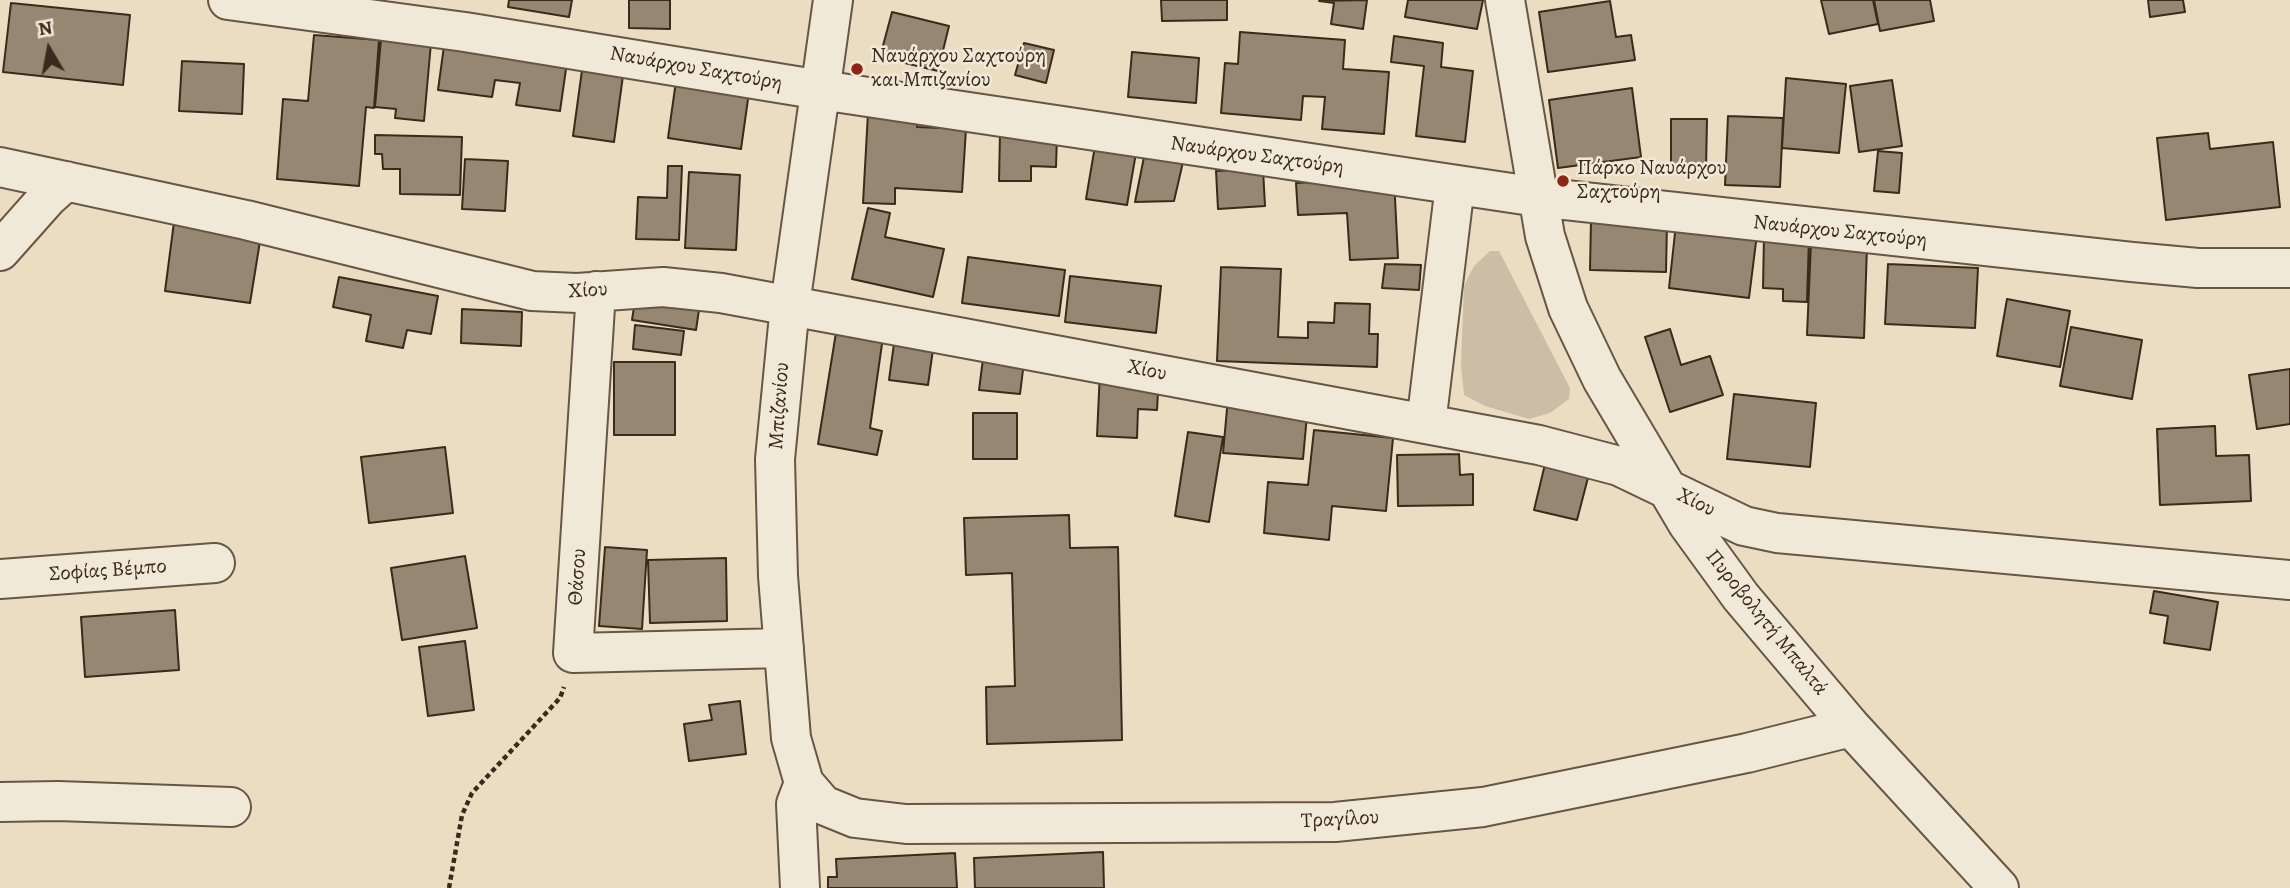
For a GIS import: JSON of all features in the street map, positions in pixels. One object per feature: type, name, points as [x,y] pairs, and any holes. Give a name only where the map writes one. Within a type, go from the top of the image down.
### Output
[{"type":"street","name":"Μπιζανίου","points":[[814,794],[792,738],[783,648],[775,459],[790,305],[833,0]]},
{"type":"street","name":"Πυροβολητή Μπαλτά","points":[[1504,0],[1538,197],[1557,278],[1576,327],[1602,379],[1665,488],[1741,597],[1851,727],[1999,888]]},
{"type":"street","name":"Ναυάρχου Σαχτούρη","points":[[238,1],[582,50],[821,90],[1538,197],[2132,262],[2211,268],[2290,268]]},
{"type":"street","name":"Χίου","points":[[0,167],[233,217],[509,286],[554,294],[663,287],[790,305],[1592,457],[1619,466],[1744,526],[1777,533],[2290,580]]},
{"type":"street","points":[[0,251],[48,197],[66,181]]},
{"type":"street","points":[[1426,424],[1455,185]]},
{"type":"street","name":"Θάσου","points":[[573,653],[596,291]]},
{"type":"street","name":"Σοφίας Βέμπο","points":[[0,579],[215,563]]},
{"type":"street","points":[[573,653],[783,648]]},
{"type":"street","name":"Τραγίλου","points":[[814,794],[855,818],[906,824],[1255,824],[1362,820],[1483,807],[1544,796],[1747,753],[1851,727]]},
{"type":"street","points":[[800,888],[796,804],[814,794]]},
{"type":"street","points":[[0,802],[58,801],[231,807]]},
{"type":"path","points":[[449,888],[466,804],[481,780],[560,698],[573,653]]},
{"type":"shaded area","points":[[1490,251],[1499,251],[1570,388],[1569,399],[1550,413],[1529,419],[1485,406],[1464,395],[1461,365],[1464,286],[1474,266]]},
{"type":"building","points":[[509,0],[572,0],[569,17],[508,7]]},
{"type":"building","points":[[629,0],[670,0],[670,29],[629,28]]},
{"type":"building","points":[[1161,0],[1227,0],[1227,20],[1162,21]]},
{"type":"building","points":[[1367,0],[1363,29],[1331,24],[1334,3],[1319,1]]},
{"type":"building","points":[[1408,0],[1483,0],[1477,29],[1405,17]]},
{"type":"building","points":[[1821,0],[1873,0],[1878,24],[1829,34]]},
{"type":"building","points":[[1874,0],[1930,0],[1934,21],[1880,31]]},
{"type":"building","points":[[2148,0],[2183,0],[2185,12],[2150,17]]},
{"type":"building","points":[[1610,1],[1616,37],[1631,35],[1635,60],[1548,72],[1539,12]]},
{"type":"building","points":[[11,3],[130,15],[123,85],[3,72]]},
{"type":"building","points":[[892,12],[949,26],[938,71],[880,57]]},
{"type":"building","points":[[1240,32],[1345,40],[1343,69],[1389,72],[1384,134],[1322,129],[1325,97],[1303,96],[1301,120],[1221,113],[1225,63],[1238,64]]},
{"type":"building","points":[[314,35],[379,40],[374,108],[366,107],[359,186],[277,179],[283,99],[308,101]]},
{"type":"building","points":[[1394,36],[1443,43],[1441,67],[1473,71],[1465,142],[1416,136],[1424,66],[1391,62]]},
{"type":"building","points":[[381,39],[431,43],[424,121],[395,118],[396,109],[375,107]]},
{"type":"building","points":[[1024,43],[1054,50],[1046,83],[1015,75]]},
{"type":"building","points":[[444,46],[567,62],[560,111],[516,105],[520,83],[495,80],[492,97],[438,90]]},
{"type":"building","points":[[1132,52],[1199,58],[1196,103],[1128,97]]},
{"type":"building","points":[[182,61],[244,64],[242,114],[179,111]]},
{"type":"building","points":[[583,63],[624,68],[614,142],[573,136]]},
{"type":"building","points":[[1786,78],[1846,84],[1839,153],[1782,148]]},
{"type":"building","points":[[1892,80],[1902,146],[1859,152],[1850,86]]},
{"type":"building","points":[[676,81],[749,92],[741,149],[668,138]]},
{"type":"building","points":[[1632,88],[1641,157],[1558,168],[1549,100]]},
{"type":"building","points":[[868,113],[918,115],[917,127],[966,129],[962,192],[895,188],[895,204],[863,203]]},
{"type":"building","points":[[1728,116],[1783,118],[1780,187],[1725,185]]},
{"type":"building","points":[[1671,119],[1707,119],[1706,171],[1671,171]]},
{"type":"building","points":[[1000,133],[1057,135],[1056,167],[1031,166],[1031,181],[999,181]]},
{"type":"building","points":[[2208,133],[2210,149],[2273,142],[2280,207],[2166,220],[2157,138]]},
{"type":"building","points":[[375,135],[462,137],[460,195],[400,194],[400,169],[383,169],[382,154],[375,154]]},
{"type":"building","points":[[1096,140],[1137,147],[1127,205],[1086,199]]},
{"type":"building","points":[[1878,151],[1902,153],[1899,193],[1874,191]]},
{"type":"building","points":[[1144,157],[1183,162],[1174,201],[1135,202]]},
{"type":"building","points":[[465,159],[508,161],[505,211],[462,209]]},
{"type":"building","points":[[668,166],[682,166],[679,240],[636,239],[638,197],[667,198]]},
{"type":"building","points":[[1263,169],[1265,206],[1218,209],[1216,171]]},
{"type":"building","points":[[689,172],[740,175],[736,250],[685,248]]},
{"type":"building","points":[[1394,178],[1398,258],[1350,260],[1347,213],[1298,215],[1296,183]]},
{"type":"building","points":[[868,208],[890,213],[885,237],[944,249],[933,297],[852,279]]},
{"type":"building","points":[[1591,220],[1667,222],[1666,272],[1590,270]]},
{"type":"building","points":[[174,222],[261,235],[250,303],[165,291]]},
{"type":"building","points":[[1676,224],[1757,234],[1749,298],[1669,288]]},
{"type":"building","points":[[1764,237],[1809,238],[1807,302],[1783,301],[1783,289],[1763,288]]},
{"type":"building","points":[[1811,243],[1867,246],[1864,338],[1807,335]]},
{"type":"building","points":[[968,257],[1065,270],[1059,316],[962,303]]},
{"type":"building","points":[[1385,264],[1421,265],[1419,290],[1382,288]]},
{"type":"building","points":[[1888,264],[1978,268],[1975,328],[1885,324]]},
{"type":"building","points":[[1221,267],[1281,269],[1278,337],[1308,338],[1308,322],[1334,323],[1335,303],[1370,304],[1369,334],[1378,334],[1377,367],[1217,361]]},
{"type":"building","points":[[1070,276],[1161,286],[1156,333],[1065,322]]},
{"type":"building","points":[[339,277],[438,296],[431,334],[407,330],[403,348],[366,341],[371,315],[333,307]]},
{"type":"building","points":[[636,294],[700,303],[696,330],[632,320]]},
{"type":"building","points":[[2007,299],[2070,311],[2060,367],[1997,356]]},
{"type":"building","points":[[462,309],[522,312],[521,346],[461,343]]},
{"type":"building","points":[[839,314],[885,323],[870,428],[882,431],[877,455],[818,444]]},
{"type":"building","points":[[635,325],[684,331],[681,355],[633,349]]},
{"type":"building","points":[[2071,327],[2142,340],[2132,399],[2060,386]]},
{"type":"building","points":[[896,329],[935,335],[928,385],[889,380]]},
{"type":"building","points":[[1670,329],[1681,365],[1710,356],[1723,395],[1670,412],[1645,337]]},
{"type":"building","points":[[984,351],[1025,354],[1020,394],[979,390]]},
{"type":"building","points":[[614,362],[675,362],[675,435],[614,435]]},
{"type":"building","points":[[2290,369],[2290,424],[2257,429],[2249,375]]},
{"type":"building","points":[[1100,371],[1159,374],[1157,410],[1138,409],[1137,438],[1097,436]]},
{"type":"building","points":[[1734,394],[1816,403],[1810,467],[1727,459]]},
{"type":"building","points":[[1228,398],[1308,404],[1303,459],[1223,453]]},
{"type":"building","points":[[973,413],[1017,413],[1017,459],[973,459]]},
{"type":"building","points":[[2215,426],[2216,456],[2249,455],[2251,501],[2160,505],[2157,429]]},
{"type":"building","points":[[1314,430],[1393,438],[1386,511],[1332,506],[1329,540],[1264,533],[1268,482],[1308,485]]},
{"type":"building","points":[[1188,432],[1223,437],[1209,522],[1175,516]]},
{"type":"building","points":[[445,447],[453,513],[369,523],[361,457]]},
{"type":"building","points":[[1459,454],[1460,475],[1473,474],[1473,505],[1398,506],[1397,455]]},
{"type":"building","points":[[1546,460],[1590,470],[1577,520],[1534,510]]},
{"type":"building","points":[[1069,515],[1070,548],[1118,547],[1122,740],[987,744],[986,687],[1015,686],[1012,573],[966,575],[964,518]]},
{"type":"building","points":[[605,547],[647,550],[642,629],[599,626]]},
{"type":"building","points":[[465,556],[477,628],[402,640],[391,568]]},
{"type":"building","points":[[726,558],[727,621],[650,623],[648,560]]},
{"type":"building","points":[[2154,591],[2218,602],[2210,650],[2164,643],[2168,616],[2150,613]]},
{"type":"building","points":[[175,610],[179,670],[85,677],[81,617]]},
{"type":"building","points":[[465,641],[474,710],[428,716],[419,647]]},
{"type":"building","points":[[740,701],[746,754],[689,761],[684,724],[712,720],[709,705]]},
{"type":"building","points":[[1103,852],[1104,888],[975,888],[974,858]]},
{"type":"building","points":[[955,853],[957,888],[828,888],[828,877],[837,877],[836,859]]},
{"type":"place","name":"Ναυάρχου Σαχτούρη και Μπιζανίου","points":[[857,69]]},
{"type":"place","name":"Πάρκο Ναυάρχου Σαχτούρη","points":[[1563,181]]}]
